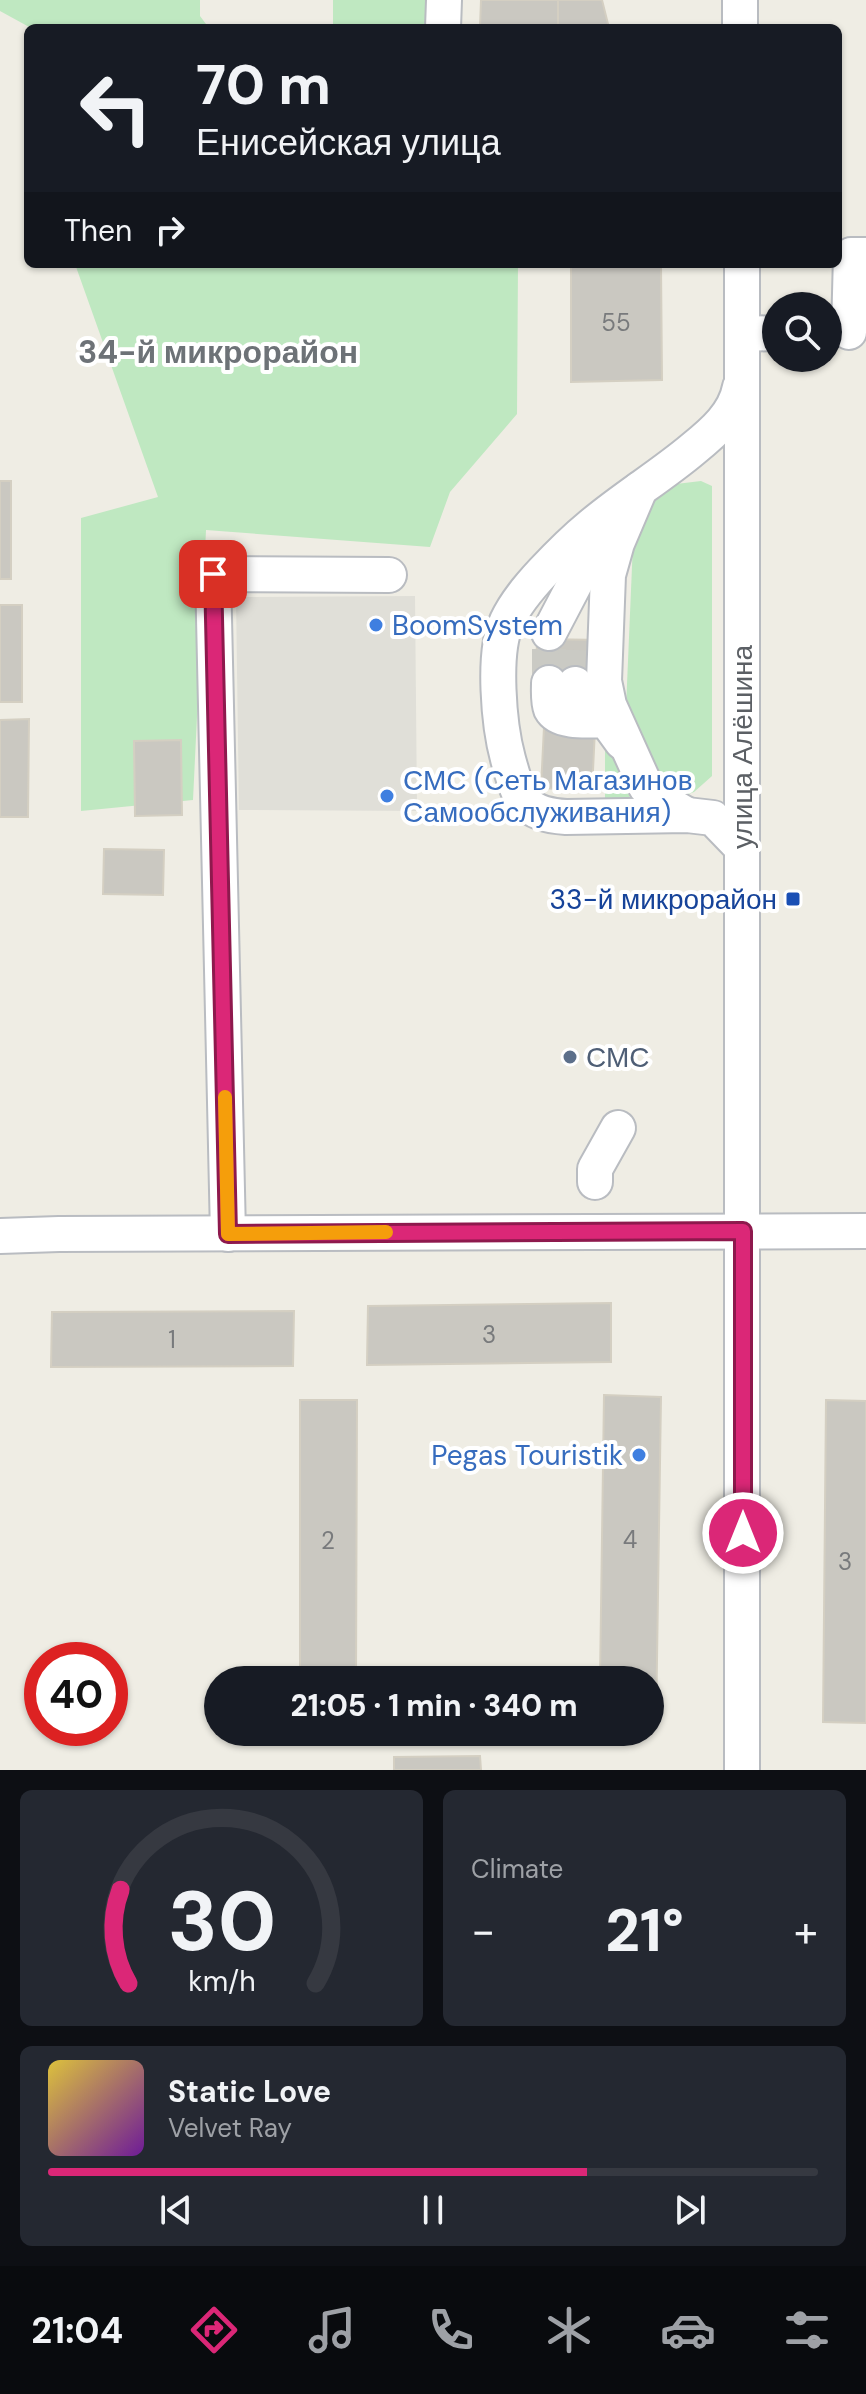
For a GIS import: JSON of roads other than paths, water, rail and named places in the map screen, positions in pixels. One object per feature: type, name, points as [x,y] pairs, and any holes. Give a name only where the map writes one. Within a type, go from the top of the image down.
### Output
[{"type":"street","points":[[443,24],[444,0]]},
{"type":"street","points":[[740,0],[740,24]]},
{"type":"street","points":[[848,332],[851,255],[866,255]]},
{"type":"street","name":"улица Алёшина","points":[[742,1770],[742,371],[759,333],[743,268]]},
{"type":"street","points":[[742,371],[739,392],[727,417],[716,429],[675,465],[592,525],[521,596],[506,623],[501,640],[499,672],[506,753],[519,793],[530,808],[547,815],[566,817],[687,815],[713,818],[742,848]]},
{"type":"street","points":[[563,634],[582,570],[641,489]]},
{"type":"street","points":[[641,489],[617,543],[608,575],[605,691],[646,787],[687,815]]},
{"type":"street","points":[[228,1234],[213,574],[389,575]]},
{"type":"street","points":[[499,672],[507,694],[522,709],[537,715],[606,720]]},
{"type":"street","points":[[563,717],[551,708],[562,684],[606,720],[629,752]]},
{"type":"street","points":[[595,1182],[595,1169],[618,1128]]},
{"type":"street","points":[[0,1236],[866,1231]]},
{"type":"tunnel","points":[[549,633],[549,683]]},
{"type":"tunnel","points":[[575,684],[576,634]]},
{"type":"place","name":"BoomSystem","points":[[376,625]]},
{"type":"place","name":"СМС (Сеть Магазинов Самообслуживания)","points":[[387,796]]},
{"type":"place","name":"33-й микрорайон","points":[[793,899]]},
{"type":"place","name":"СМС","points":[[570,1057]]},
{"type":"place","name":"Pegas Touristik","points":[[639,1455]]},
{"type":"district","name":"34-й микрорайон","points":[[218,352]]}]
